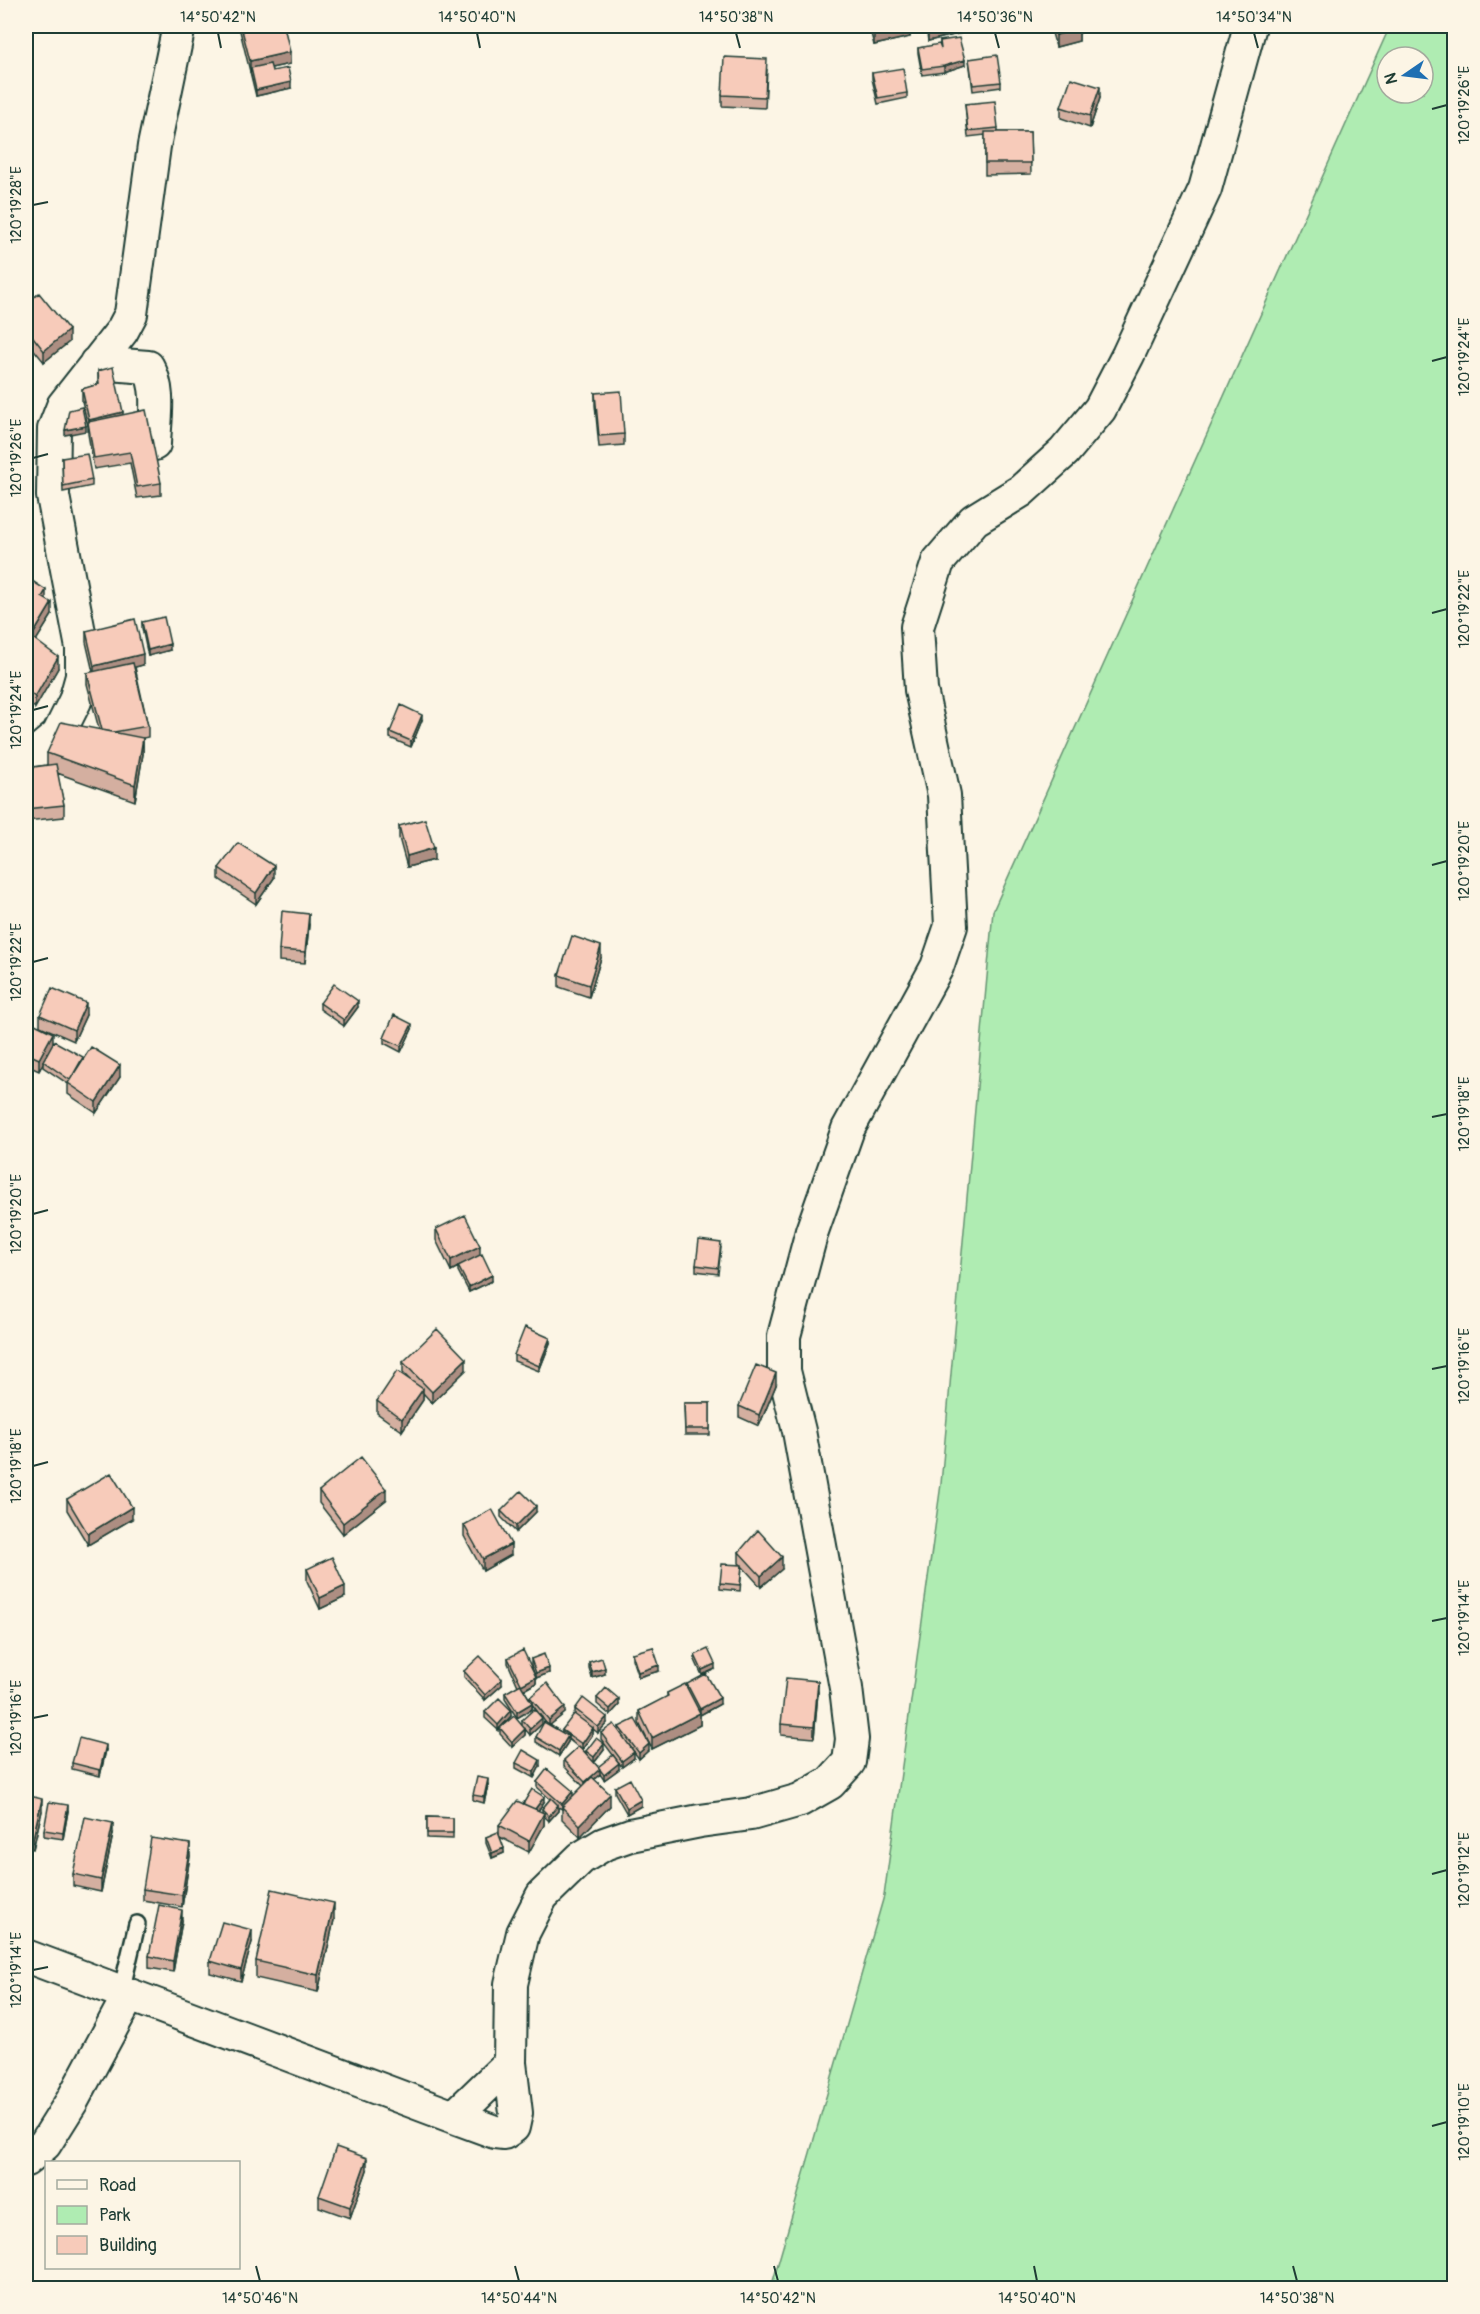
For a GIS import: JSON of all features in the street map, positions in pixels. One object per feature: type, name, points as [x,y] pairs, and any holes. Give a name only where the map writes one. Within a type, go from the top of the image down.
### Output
[{"type":"street","points":[[26,757],[40,750],[58,735],[75,701],[82,676],[82,648],[53,496],[54,429],[63,406],[122,332],[131,314],[154,146],[179,26]]},
{"type":"street","points":[[26,1956],[454,2117],[504,2133],[513,2127],[516,2113],[510,2063],[511,1984],[523,1933],[542,1896],[581,1858],[604,1844],[630,1835],[700,1821],[751,1814],[800,1800],[830,1783],[849,1762],[852,1739],[846,1688],[799,1431],[784,1371],[784,1336],[812,1231],[848,1129],[931,977],[951,926],[944,795],[921,690],[917,627],[938,562],[974,520],[1021,491],[1064,452],[1100,409],[1128,355],[1205,189],[1250,26]]},
{"type":"street","points":[[96,363],[148,367],[157,393],[154,444]]},
{"type":"street","points":[[26,2160],[45,2144],[72,2101],[125,1993]]},
{"type":"street","points":[[454,2117],[510,2063]]},
{"type":"lane","points":[[125,1993],[137,1924]]},
{"type":"green space","points":[[1390,26],[1454,26],[1454,2288],[771,2288],[884,1896],[941,1484],[993,911],[1375,59],[1375,105],[1435,105],[1435,45],[1381,45]]},
{"type":"building","points":[[241,26],[284,26],[290,52],[250,61]]},
{"type":"building","points":[[872,26],[910,26],[874,34]]},
{"type":"building","points":[[928,26],[945,26],[928,29]]},
{"type":"building","points":[[1053,26],[1078,26],[1079,29],[1056,35]]},
{"type":"building","points":[[959,38],[965,60],[922,69],[918,48],[939,44],[941,49],[940,41]]},
{"type":"building","points":[[997,55],[1001,82],[973,85],[969,59]]},
{"type":"building","points":[[724,57],[767,59],[765,97],[722,95]]},
{"type":"building","points":[[270,64],[272,71],[288,68],[291,82],[256,90],[251,68]]},
{"type":"building","points":[[903,68],[907,93],[878,98],[872,73]]},
{"type":"building","points":[[1071,78],[1100,87],[1090,116],[1061,107]]},
{"type":"building","points":[[995,101],[998,128],[968,131],[965,104]]},
{"type":"building","points":[[985,132],[1030,132],[1031,163],[985,163]]},
{"type":"building","points":[[39,293],[69,330],[44,351],[26,328],[26,304]]},
{"type":"building","points":[[113,367],[123,412],[89,420],[82,389],[99,384],[98,371]]},
{"type":"building","points":[[621,391],[624,434],[599,436],[595,393]]},
{"type":"building","points":[[82,407],[86,426],[65,430],[69,410]]},
{"type":"building","points":[[146,410],[161,483],[137,487],[130,452],[94,458],[88,422]]},
{"type":"building","points":[[87,454],[92,480],[63,486],[62,458]]},
{"type":"building","points":[[26,577],[46,590],[42,597],[52,603],[34,633],[26,627]]},
{"type":"building","points":[[164,617],[170,644],[148,650],[142,622]]},
{"type":"building","points":[[135,619],[143,654],[94,666],[86,631]]},
{"type":"building","points":[[26,633],[58,657],[35,697],[26,689]]},
{"type":"building","points":[[133,663],[148,726],[114,732],[102,730],[87,673]]},
{"type":"building","points":[[401,705],[422,715],[411,741],[390,732]]},
{"type":"building","points":[[61,722],[143,738],[135,785],[47,753]]},
{"type":"building","points":[[56,764],[64,805],[26,809],[26,768]]},
{"type":"building","points":[[425,819],[434,848],[407,856],[399,826]]},
{"type":"building","points":[[238,843],[274,866],[256,893],[219,868]]},
{"type":"building","points":[[282,911],[309,914],[305,952],[279,950]]},
{"type":"building","points":[[572,936],[601,946],[589,985],[559,975]]},
{"type":"building","points":[[334,984],[358,1001],[344,1020],[320,1003]]},
{"type":"building","points":[[52,988],[86,1003],[74,1030],[40,1015]]},
{"type":"building","points":[[394,1015],[412,1024],[401,1046],[384,1038]]},
{"type":"building","points":[[27,1020],[53,1033],[39,1059],[26,1053]]},
{"type":"building","points":[[54,1041],[83,1057],[70,1080],[43,1061]]},
{"type":"building","points":[[91,1047],[120,1065],[96,1102],[68,1083]]},
{"type":"building","points":[[465,1215],[480,1246],[451,1260],[436,1229]]},
{"type":"building","points":[[699,1240],[721,1243],[718,1268],[696,1265]]},
{"type":"building","points":[[482,1254],[492,1275],[469,1287],[458,1266]]},
{"type":"building","points":[[525,1327],[550,1338],[539,1366],[514,1355]]},
{"type":"building","points":[[437,1329],[466,1359],[432,1392],[403,1362]]},
{"type":"building","points":[[756,1365],[776,1373],[759,1415],[739,1406]]},
{"type":"building","points":[[397,1371],[423,1389],[402,1419],[377,1401]]},
{"type":"building","points":[[684,1403],[710,1403],[710,1429],[685,1429]]},
{"type":"building","points":[[361,1457],[386,1489],[343,1523],[319,1491]]},
{"type":"building","points":[[111,1473],[132,1507],[88,1534],[67,1499]]},
{"type":"building","points":[[521,1491],[536,1506],[516,1526],[501,1511]]},
{"type":"building","points":[[492,1509],[511,1544],[483,1559],[464,1525]]},
{"type":"building","points":[[758,1530],[782,1557],[761,1576],[739,1552]]},
{"type":"building","points":[[332,1557],[345,1586],[320,1598],[307,1569]]},
{"type":"building","points":[[722,1564],[742,1565],[740,1585],[720,1583]]},
{"type":"building","points":[[653,1647],[659,1665],[638,1672],[632,1653]]},
{"type":"building","points":[[708,1649],[715,1664],[702,1670],[695,1655]]},
{"type":"building","points":[[523,1650],[536,1677],[521,1685],[532,1703],[517,1712],[505,1693],[521,1684],[508,1658]]},
{"type":"building","points":[[544,1654],[549,1668],[536,1673],[531,1659]]},
{"type":"building","points":[[480,1656],[502,1679],[485,1695],[464,1671]]},
{"type":"building","points":[[602,1658],[605,1668],[592,1672],[589,1662]]},
{"type":"building","points":[[706,1674],[720,1698],[700,1709],[687,1684]]},
{"type":"building","points":[[786,1678],[818,1681],[814,1727],[781,1724]]},
{"type":"building","points":[[547,1683],[565,1707],[549,1720],[530,1697]]},
{"type":"building","points":[[685,1684],[700,1713],[652,1738],[639,1711]]},
{"type":"building","points":[[606,1688],[619,1699],[610,1709],[597,1698]]},
{"type":"building","points":[[499,1698],[511,1710],[498,1725],[485,1712]]},
{"type":"building","points":[[583,1698],[607,1717],[598,1727],[575,1709]]},
{"type":"building","points":[[534,1709],[542,1718],[530,1729],[522,1720]]},
{"type":"building","points":[[574,1714],[593,1728],[582,1744],[562,1730]]},
{"type":"building","points":[[514,1716],[525,1729],[512,1742],[500,1728]]},
{"type":"building","points":[[635,1719],[649,1744],[639,1753],[619,1727]]},
{"type":"building","points":[[544,1722],[568,1736],[559,1751],[536,1737]]},
{"type":"building","points":[[614,1724],[634,1752],[622,1761],[601,1733]]},
{"type":"building","points":[[79,1738],[106,1745],[100,1770],[72,1763]]},
{"type":"building","points":[[596,1738],[604,1744],[594,1757],[586,1751]]},
{"type":"building","points":[[579,1746],[600,1769],[585,1782],[564,1760]]},
{"type":"building","points":[[523,1750],[540,1760],[534,1772],[516,1763]]},
{"type":"building","points":[[613,1755],[619,1763],[604,1775],[598,1767]]},
{"type":"building","points":[[547,1769],[573,1791],[562,1804],[537,1782]]},
{"type":"building","points":[[477,1777],[488,1779],[484,1797],[473,1795]]},
{"type":"building","points":[[592,1777],[610,1794],[580,1825],[562,1807]]},
{"type":"building","points":[[630,1779],[641,1800],[627,1808],[615,1787]]},
{"type":"building","points":[[532,1789],[544,1797],[535,1809],[523,1804]]},
{"type":"building","points":[[26,1795],[42,1799],[33,1838],[26,1836]]},
{"type":"building","points":[[551,1798],[558,1805],[549,1816],[542,1809]]},
{"type":"building","points":[[517,1801],[544,1813],[529,1841],[499,1825]]},
{"type":"building","points":[[49,1802],[68,1805],[63,1833],[44,1830]]},
{"type":"building","points":[[85,1817],[113,1823],[101,1880],[73,1874]]},
{"type":"building","points":[[427,1817],[453,1818],[453,1833],[427,1833]]},
{"type":"building","points":[[498,1832],[504,1848],[492,1853],[486,1837]]},
{"type":"building","points":[[151,1838],[190,1844],[182,1895],[143,1889]]},
{"type":"building","points":[[272,1889],[334,1903],[318,1975],[256,1961]]},
{"type":"building","points":[[159,1905],[182,1910],[173,1961],[149,1956]]},
{"type":"building","points":[[222,1922],[252,1930],[241,1970],[210,1961]]},
{"type":"building","points":[[336,2147],[367,2158],[350,2207],[319,2196]]}]
